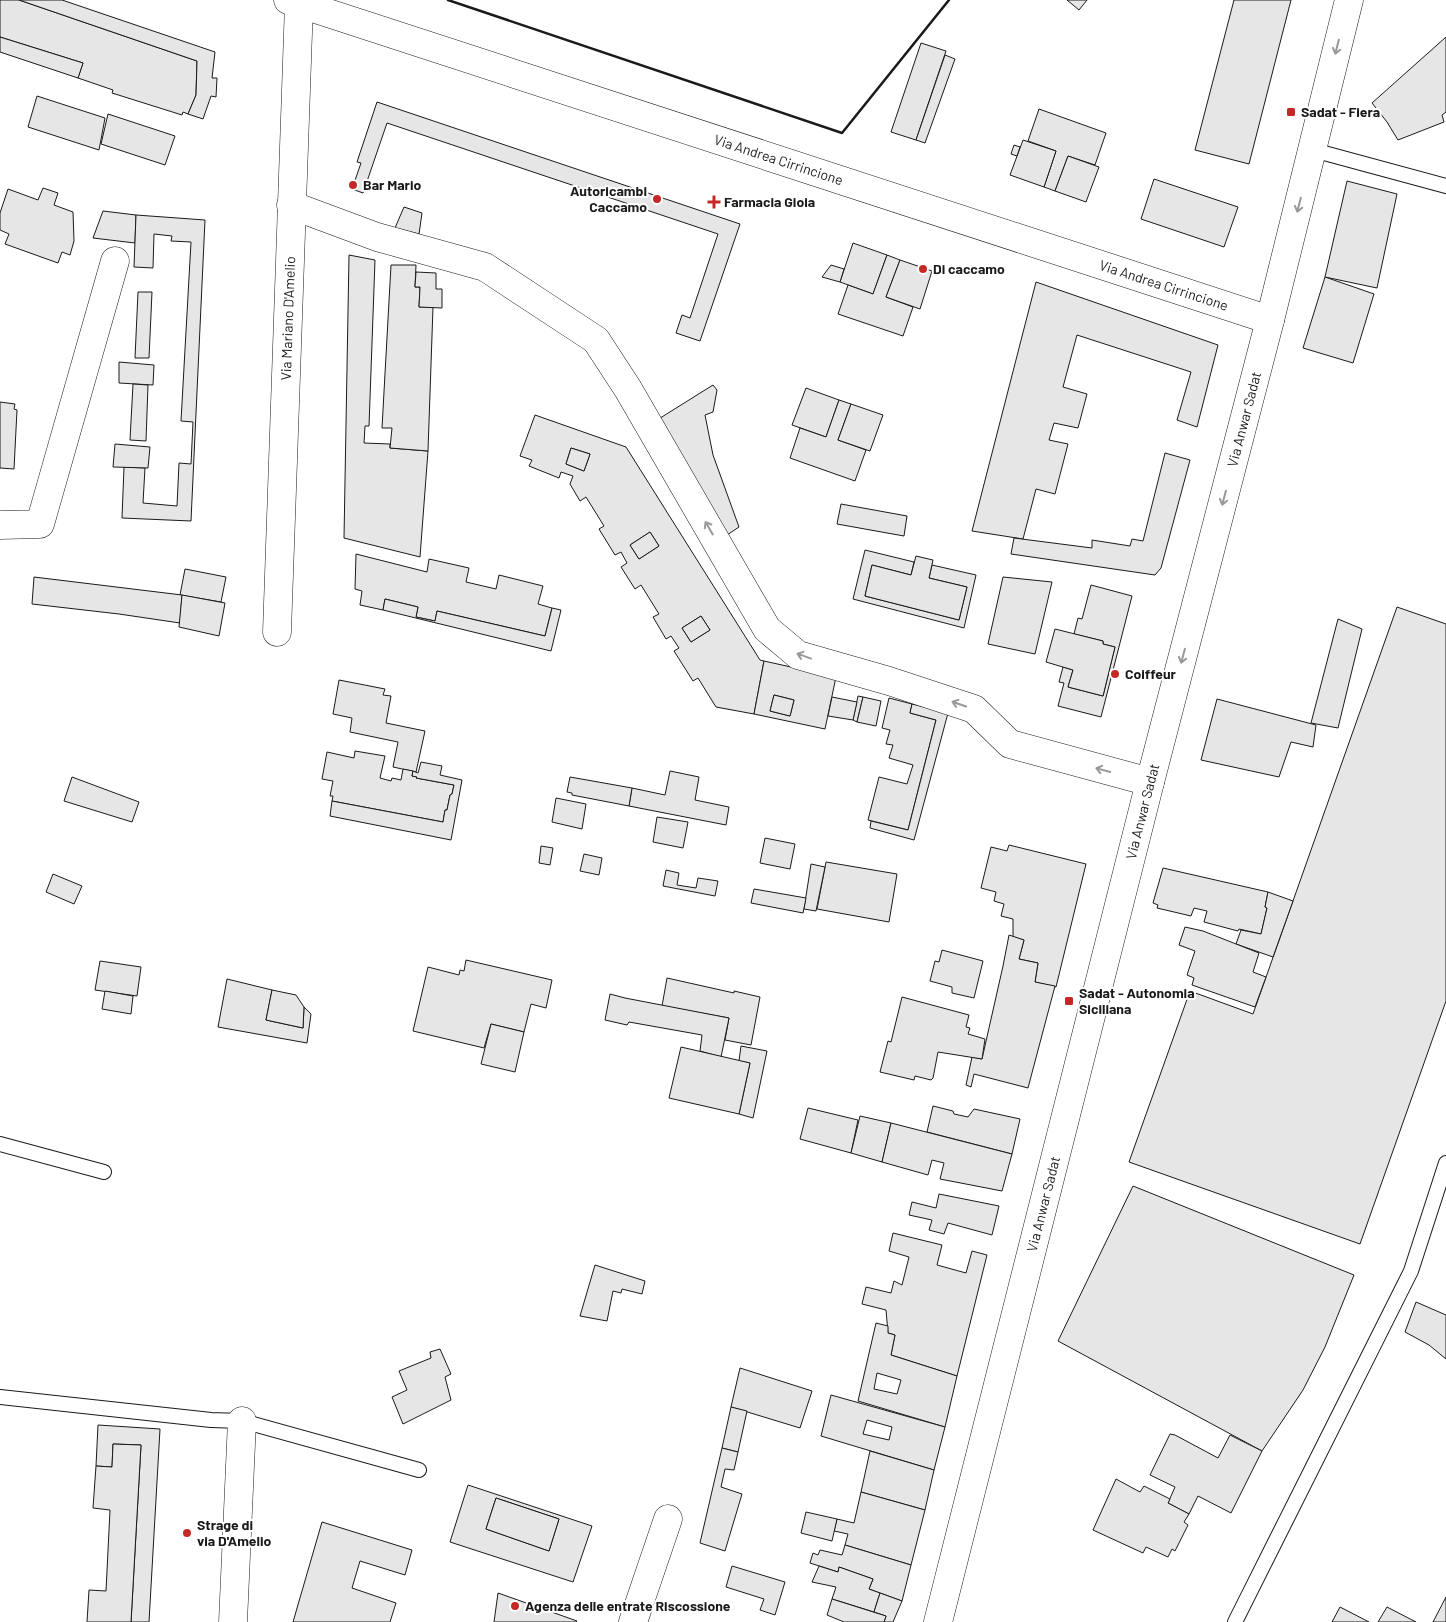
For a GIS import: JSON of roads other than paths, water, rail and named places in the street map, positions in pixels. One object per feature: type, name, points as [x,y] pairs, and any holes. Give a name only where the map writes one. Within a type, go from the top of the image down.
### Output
[{"type":"street","name":"Via Anwar Sadat","points":[[938,1622],[1150,782],[1270,320],[1349,0]]},
{"type":"street","name":"Via Mariano D'Amelio","points":[[277,632],[291,205],[294,2]]},
{"type":"street","name":"Via Andrea Cirrincione","points":[[294,2],[1270,320]]},
{"type":"street","points":[[291,205],[377,237],[485,267],[596,340],[628,389],[767,629],[798,654],[974,709],[1010,744],[1150,782]]},
{"type":"street","points":[[0,525],[40,524],[115,261]]},
{"type":"street","points":[[233,1622],[242,1422]]},
{"type":"street","points":[[633,1622],[668,1519]]},
{"type":"lane","points":[[1312,150],[1446,186]]},
{"type":"lane","points":[[0,1144],[104,1172]]},
{"type":"lane","points":[[1235,1622],[1411,1271],[1446,1162]]},
{"type":"lane","points":[[0,1397],[242,1422],[419,1470]]},
{"type":"place","name":"Sadat - Fiera","points":[[1291,112]]},
{"type":"place","name":"Bar Mario","points":[[353,185]]},
{"type":"place","name":"Autoricambi Caccamo","points":[[657,199]]},
{"type":"place","name":"Farmacia Gioia","points":[[714,202]]},
{"type":"place","name":"Di caccamo","points":[[923,269]]},
{"type":"place","name":"Coiffeur","points":[[1115,674]]},
{"type":"place","name":"Sadat - Autonomia Siciliana","points":[[1069,1001]]},
{"type":"place","name":"Strage di via D'Amelio","points":[[187,1533]]},
{"type":"place","name":"Agenza delle entrate Riscossione","points":[[515,1606]]}]
